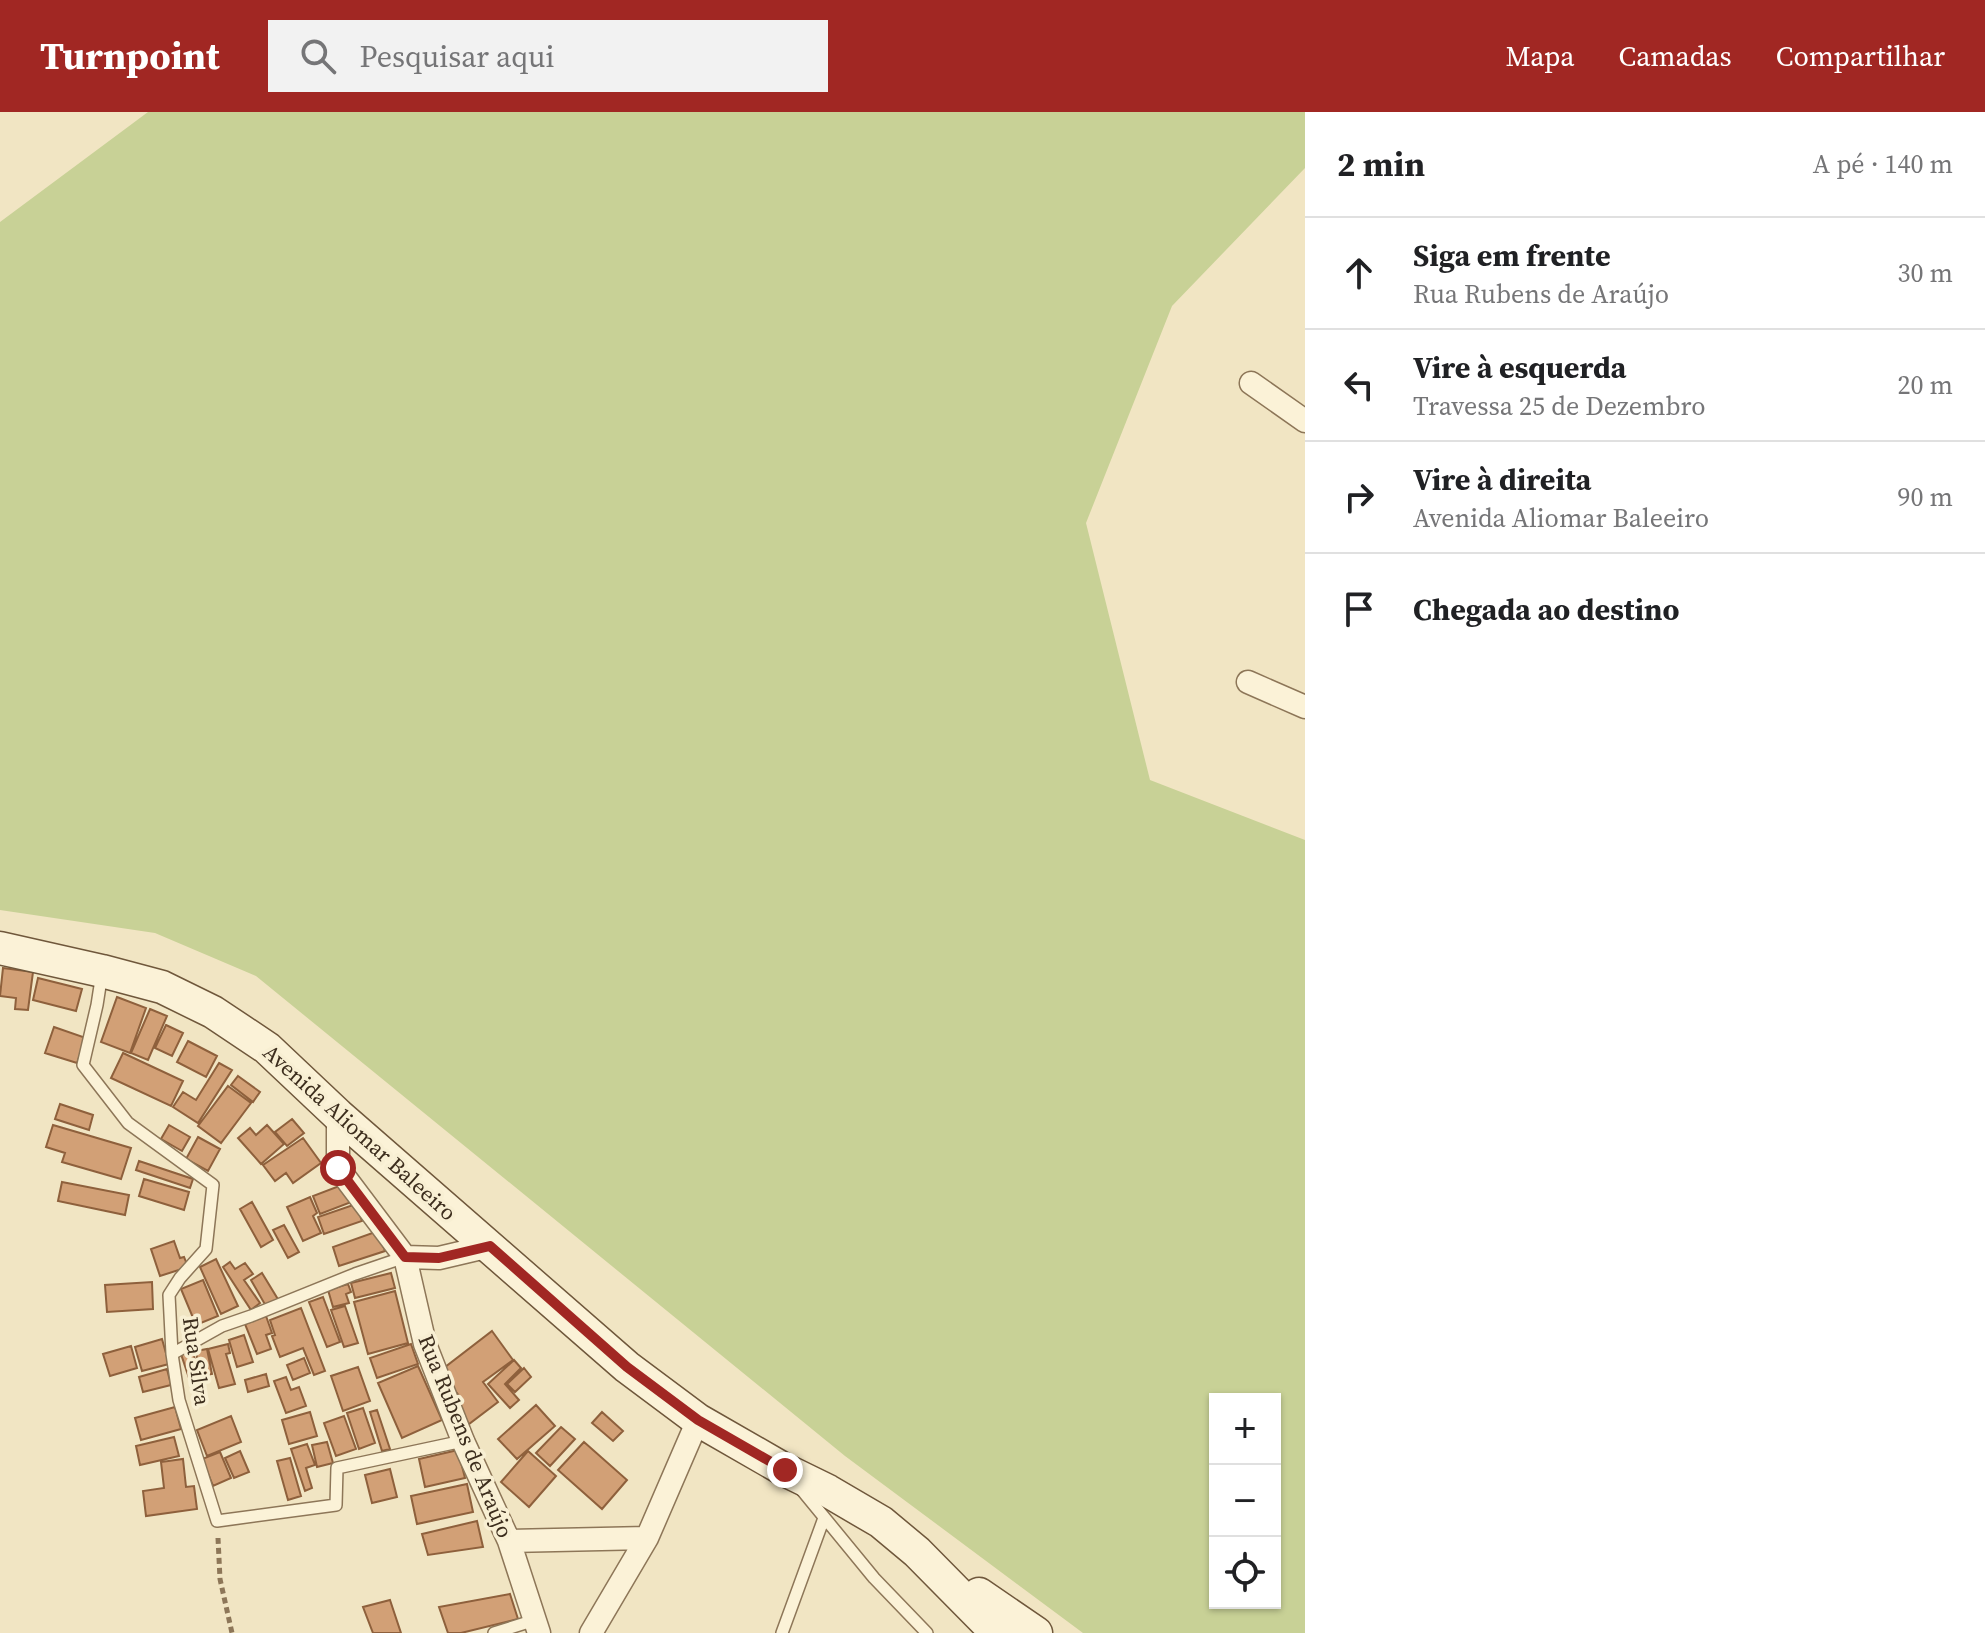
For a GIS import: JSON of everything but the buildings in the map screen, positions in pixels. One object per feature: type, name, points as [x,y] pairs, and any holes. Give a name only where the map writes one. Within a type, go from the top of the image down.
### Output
[{"type":"main road","name":"Avenida Aliomar Baleeiro","points":[[0,948],[162,987],[213,1012],[267,1048],[338,1115],[627,1367],[698,1420],[881,1522],[917,1552],[997,1633]]},
{"type":"main road","name":"Avenida Aliomar Baleeiro","points":[[917,1552],[1036,1633]]},
{"type":"street","points":[[1251,383],[1305,421]]},
{"type":"street","points":[[1248,682],[1305,707]]},
{"type":"street","name":"Rua Rubens de Araújo","points":[[338,1115],[338,1168],[405,1257],[425,1344],[463,1441],[509,1541],[537,1627]]},
{"type":"street","points":[[405,1257],[439,1258],[490,1246]]},
{"type":"street","points":[[591,1633],[647,1538],[698,1420]]},
{"type":"street","points":[[509,1541],[647,1538]]},
{"type":"lane","name":"Rua Silva","points":[[102,971],[83,1065],[128,1123],[213,1185],[206,1249],[169,1295],[172,1354],[179,1400],[217,1521]]},
{"type":"lane","points":[[172,1354],[222,1326],[405,1257]]},
{"type":"lane","points":[[217,1521],[336,1505],[337,1468],[463,1441]]},
{"type":"lane","points":[[785,1470],[874,1578],[927,1633]]},
{"type":"lane","points":[[782,1633],[824,1518]]},
{"type":"lane","points":[[494,1633],[537,1627]]},
{"type":"path","points":[[217,1521],[220,1579],[232,1633]]},
{"type":"green space","points":[[148,112],[1305,112],[1305,168],[1172,306],[1086,523],[1150,780],[1305,840],[1305,1633],[1083,1633],[845,1456],[256,976],[155,933],[0,910],[0,222]]},
{"type":"route","points":[[338,1168],[405,1257],[439,1258],[490,1246],[627,1367],[698,1420],[785,1470]]}]
